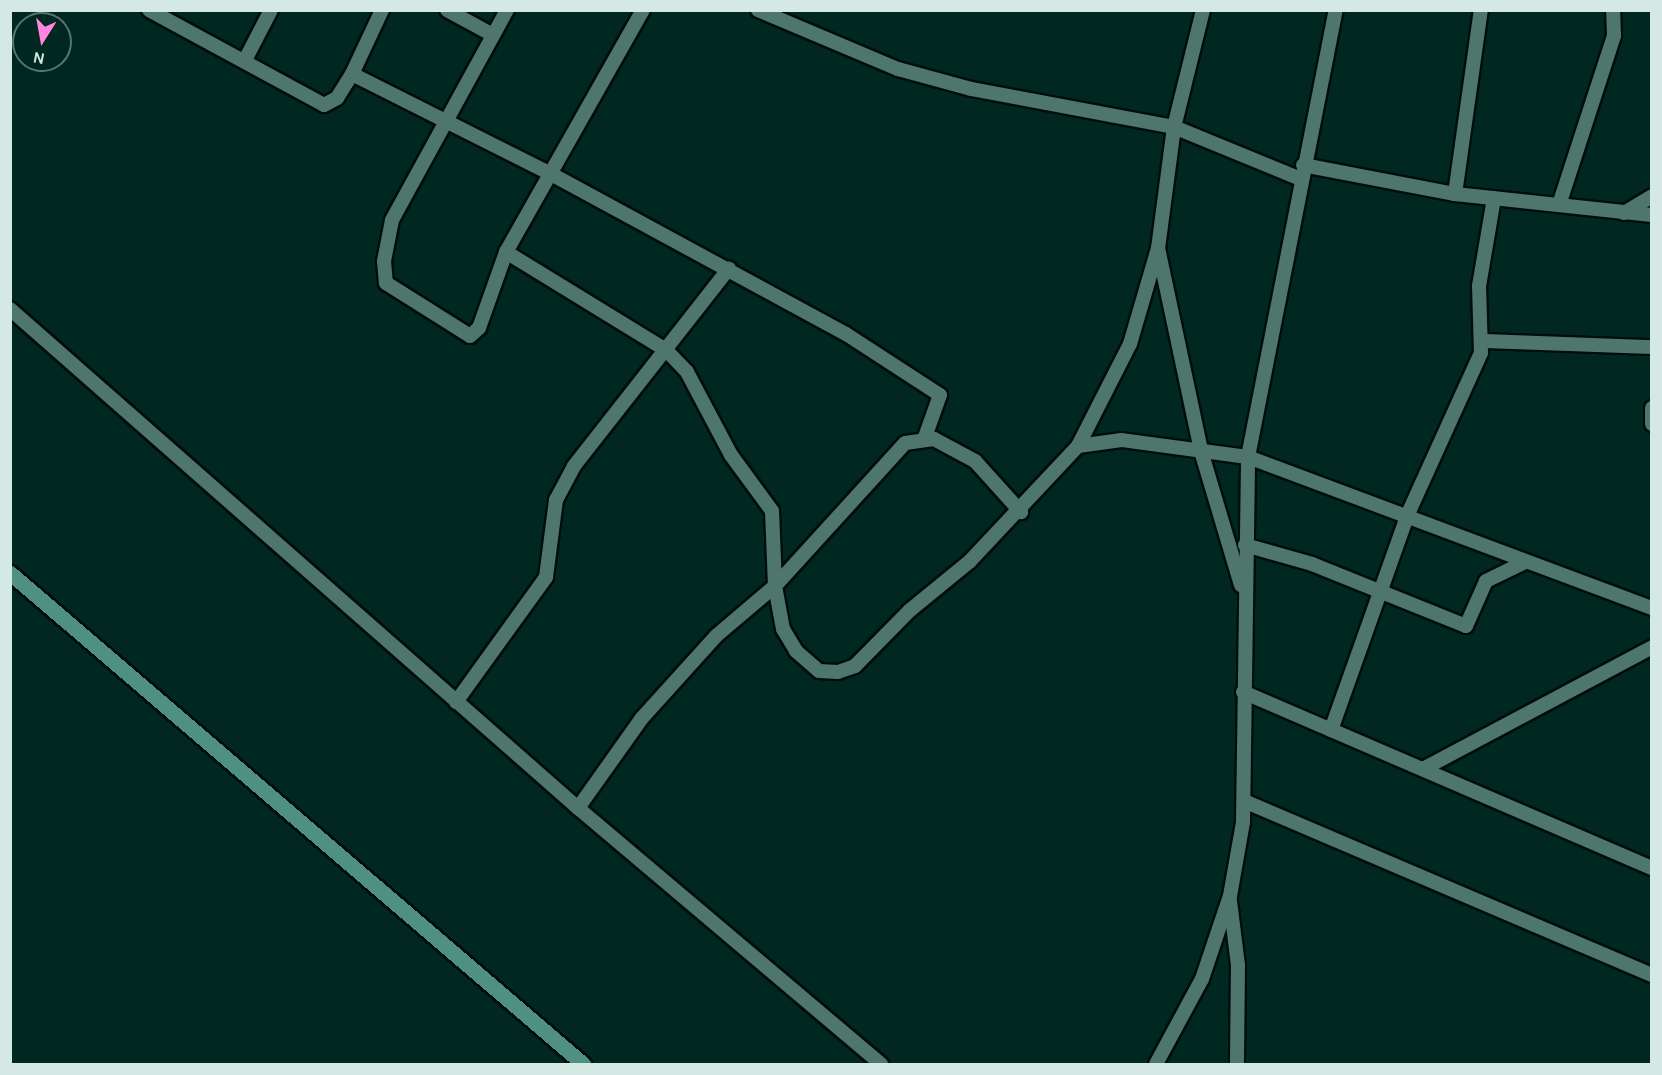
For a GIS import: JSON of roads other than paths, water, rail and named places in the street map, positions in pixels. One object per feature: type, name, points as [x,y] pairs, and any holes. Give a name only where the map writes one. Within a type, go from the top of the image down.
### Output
[{"type":"street","points":[[149,10],[245,60],[319,105],[336,99],[352,74],[382,10]]},
{"type":"street","points":[[245,60],[271,10]]},
{"type":"street","points":[[447,10],[492,35]]},
{"type":"street","points":[[507,10],[447,125],[392,220],[386,283],[470,336],[479,328],[506,252],[553,175],[643,10]]},
{"type":"street","points":[[758,10],[908,72],[970,89],[1174,126],[1302,172],[1455,194],[1652,215]]},
{"type":"street","points":[[506,252],[666,350],[687,372],[731,455],[772,511],[775,586],[783,629],[796,651],[819,671],[838,672],[855,666],[1021,512],[1078,446],[1130,344],[1158,248],[1174,126],[1203,10]]},
{"type":"street","points":[[1156,1065],[1192,1004],[1230,896],[1244,801],[1243,692],[1248,457],[1302,172],[1336,10]]},
{"type":"street","points":[[1455,194],[1481,10]]},
{"type":"street","points":[[1559,206],[1614,36],[1613,10]]},
{"type":"street","points":[[352,74],[447,125],[553,175],[729,268],[940,395],[925,438]]},
{"type":"street","points":[[1624,213],[1652,196]]},
{"type":"street","points":[[1331,730],[1407,516],[1485,341],[1479,286],[1494,198]]},
{"type":"street","points":[[1158,248],[1201,451],[1245,599]]},
{"type":"street","points":[[456,702],[546,578],[556,500],[574,466],[729,268]]},
{"type":"street","points":[[10,309],[578,808],[881,1065]]},
{"type":"street","points":[[1485,341],[1652,347]]},
{"type":"street","points":[[1652,408],[1652,424]]},
{"type":"street","points":[[578,808],[642,718],[716,636],[775,586],[905,443],[925,438],[975,461],[1021,512]]},
{"type":"street","points":[[1078,446],[1122,440],[1248,457],[1652,608]]},
{"type":"street","points":[[1245,545],[1381,592],[1466,626],[1486,581],[1525,562]]},
{"type":"street","points":[[10,573],[582,1065]]},
{"type":"street","points":[[1423,770],[1652,647]]},
{"type":"street","points":[[1243,692],[1652,868]]},
{"type":"street","points":[[1244,801],[1652,975]]},
{"type":"street","points":[[1230,896],[1238,965],[1237,1065]]}]
